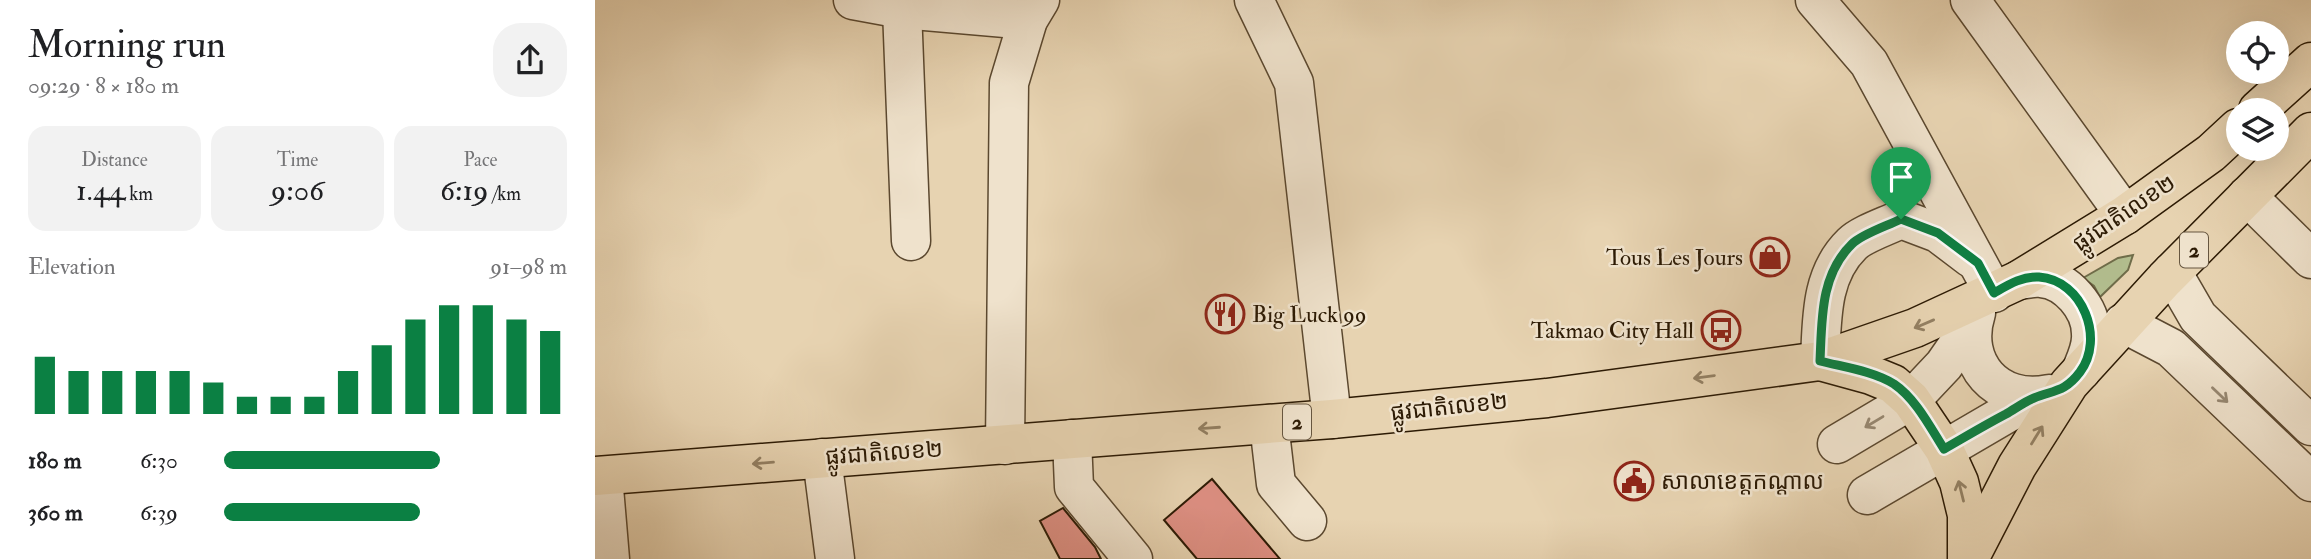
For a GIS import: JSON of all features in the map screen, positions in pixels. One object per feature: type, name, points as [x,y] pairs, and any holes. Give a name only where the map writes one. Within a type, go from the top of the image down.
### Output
[{"type":"main road","points":[[2271,98],[2311,62]]},
{"type":"main road","name":"2","points":[[1968,559],[2062,384],[2311,132]]},
{"type":"main road","name":"ផ្លូវជាតិលេខ២","points":[[599,476],[1332,419],[1547,398],[1820,361],[1915,328],[1990,291],[2125,215],[2226,139]]},
{"type":"main road","points":[[1820,361],[1893,384],[1911,400],[1944,449],[1959,482],[1967,515],[1968,559]]},
{"type":"street","points":[[853,0],[902,9],[1034,10],[1009,83],[1005,445]]},
{"type":"street","points":[[1254,0],[1294,83],[1332,419]]},
{"type":"street","points":[[1815,0],[1868,63],[1990,291],[1971,342],[1976,360],[1985,375],[2000,388],[2016,395],[2062,384]]},
{"type":"street","points":[[1970,0],[2125,215]]},
{"type":"street","points":[[902,9],[911,241]]},
{"type":"street","points":[[2247,196],[2311,260]]},
{"type":"street","points":[[1820,361],[1823,301],[1834,268],[1853,242],[1901,219],[1938,233],[1990,291]]},
{"type":"street","points":[[2172,272],[2198,317],[2311,426]]},
{"type":"street","points":[[1837,444],[1911,400],[1944,365],[1990,291],[2038,277],[2062,285],[2078,298],[2087,315],[2092,334],[2089,353],[2062,384],[1867,495]]},
{"type":"street","points":[[2123,323],[2171,348],[2311,482]]},
{"type":"street","points":[[1269,424],[1276,484],[1307,521]]},
{"type":"street","points":[[1072,439],[1074,487],[1133,559]]},
{"type":"street","points":[[822,458],[835,559]]},
{"type":"street","points":[[599,476],[610,559]]},
{"type":"green space","points":[[2133,255],[2128,270],[2100,297],[2094,286],[2083,278],[2118,258]]},
{"type":"building","points":[[1212,479],[1280,559],[1197,559],[1164,520]]},
{"type":"building","points":[[1063,508],[1095,547],[1101,559],[1060,559],[1040,521]]},
{"type":"place","name":"Tous Les Jours","points":[[1770,257]]},
{"type":"place","name":"Big Luck 99","points":[[1225,314]]},
{"type":"place","name":"Takmao City Hall","points":[[1721,330]]},
{"type":"place","name":"សាលាខេត្តកណ្ដាល","points":[[1634,481]]},
{"type":"route","points":[[1901,219],[1938,233],[1978,263],[1994,293],[2019,280],[2038,277],[2062,285],[2078,298],[2087,315],[2092,334],[2089,353],[2081,371],[2069,384],[2053,393],[2035,397],[1944,449],[1911,400],[1893,384],[1820,361],[1823,301],[1834,268],[1853,242],[1901,219]]}]
